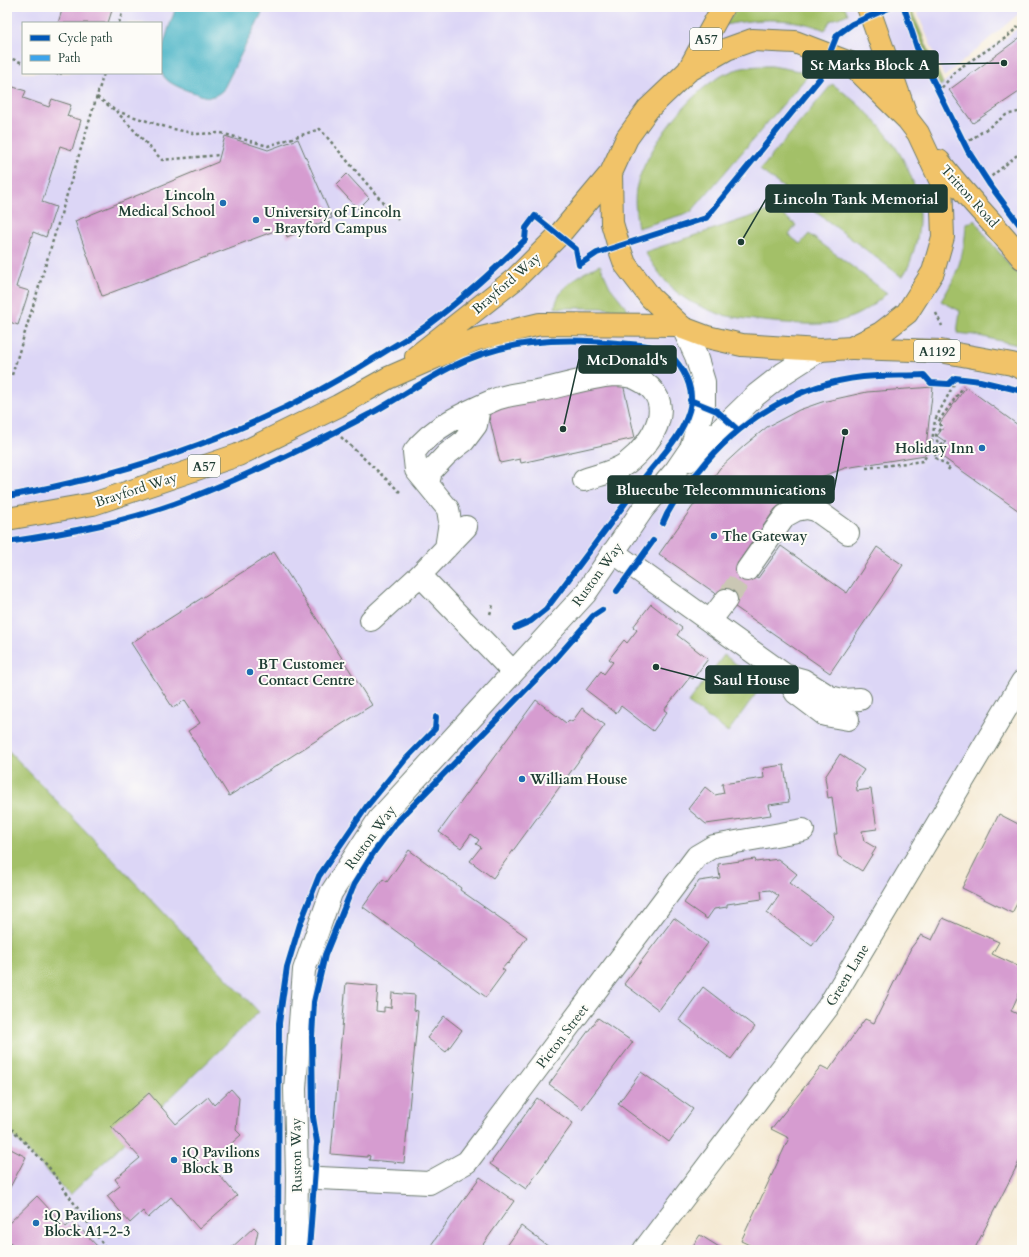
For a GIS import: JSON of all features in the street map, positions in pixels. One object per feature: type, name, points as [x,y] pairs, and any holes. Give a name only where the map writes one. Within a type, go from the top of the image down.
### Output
[{"type":"main road","name":"A57","points":[[688,70],[723,7]]},
{"type":"main road","points":[[868,7],[913,126],[941,182],[943,236],[933,272],[907,313],[880,333],[851,348],[820,350],[742,345],[707,337],[680,326],[651,298],[625,264],[612,223],[611,173],[627,138],[648,109],[688,70],[727,49],[752,40],[795,42],[850,63],[913,126]]},
{"type":"main road","name":"Tritton Road","points":[[913,126],[960,190],[1000,230],[1022,258]]},
{"type":"main road","name":"Brayford Way","points":[[388,378],[514,279],[559,235],[611,173]]},
{"type":"main road","name":"Brayford Way","points":[[7,519],[93,504],[238,454],[338,406],[388,378],[477,339],[540,324],[680,326]]},
{"type":"main road","name":"A1192","points":[[851,348],[940,351],[1022,368]]},
{"type":"street","name":"Ruston Way","points":[[296,1250],[297,1177],[295,1089],[304,970],[331,893],[379,818],[585,594],[643,509],[676,470],[691,448],[704,406],[704,382],[696,356],[680,326]]},
{"type":"street","name":"Ruston Way","points":[[676,470],[695,455],[756,395],[784,373],[820,350]]},
{"type":"street","points":[[446,548],[450,522],[448,509],[416,470],[414,452],[423,440],[448,423],[496,399],[614,375],[636,378],[652,388],[658,398],[662,412],[654,432],[627,463],[618,468],[584,480]]},
{"type":"street","points":[[746,570],[785,516],[796,510],[807,508],[816,510],[848,533]]},
{"type":"street","points":[[371,620],[420,575],[466,527]]},
{"type":"street","points":[[613,552],[785,675],[803,680],[830,698],[842,700],[860,699]]},
{"type":"street","points":[[420,575],[513,672]]},
{"type":"street","points":[[710,621],[726,600]]},
{"type":"street","points":[[785,675],[796,693],[825,715],[848,719]]},
{"type":"street","name":"Green Lane","points":[[644,1250],[828,1007],[1022,682]]},
{"type":"street","name":"Picton Street","points":[[297,1177],[429,1183],[467,1162],[697,856],[714,846],[802,830]]},
{"type":"path","points":[[119,22],[124,7]]},
{"type":"path","points":[[938,92],[958,69],[1007,37],[1022,23]]},
{"type":"path","points":[[837,35],[852,24]]},
{"type":"path","points":[[7,57],[22,63]]},
{"type":"path","points":[[12,375],[104,74]]},
{"type":"path","points":[[97,97],[116,111],[162,160],[219,155]]},
{"type":"path","points":[[116,111],[169,128],[197,134],[222,133],[268,146],[320,129],[398,220]]},
{"type":"path","points":[[968,150],[964,141],[1006,115],[1022,111]]},
{"type":"path","points":[[984,174],[989,182],[1022,152]]},
{"type":"path","points":[[936,313],[942,329]]},
{"type":"path","points":[[866,468],[923,461],[931,448],[934,420],[951,384],[955,378],[968,379]]},
{"type":"path","points":[[948,470],[950,467],[934,457],[942,444],[937,441],[936,435],[941,427],[938,422],[964,386]]},
{"type":"path","points":[[342,437],[404,496]]},
{"type":"path","points":[[7,1124],[48,1166],[107,1250]]},
{"type":"shaded area","points":[[7,7],[904,7],[940,86],[958,69],[1007,37],[1022,24],[1022,682],[828,1007],[646,1250],[7,1250]]},
{"type":"shaded area","points":[[915,7],[1022,7],[1022,11],[944,77]]},
{"type":"green space","points":[[737,7],[845,7],[848,14],[830,21],[825,30],[801,23],[776,20],[750,21],[725,25]]},
{"type":"green space","points":[[907,7],[910,7],[943,84],[940,86]]},
{"type":"green space","points":[[772,66],[810,73],[691,212],[638,228],[635,194],[636,189],[649,157],[672,121],[701,90],[716,79],[745,67]]},
{"type":"green space","points":[[832,84],[851,98],[885,132],[899,152],[910,173],[917,196],[919,219],[916,243],[909,265],[902,277],[760,170]]},
{"type":"green space","points":[[774,209],[796,225],[789,235],[800,244],[809,234],[887,293],[855,316],[832,323],[794,324],[733,317],[710,311],[682,296],[664,279],[645,252]]},
{"type":"green space","points":[[975,220],[984,234],[1022,280],[1022,346],[975,335],[957,333],[960,311],[941,301],[952,283],[959,264],[964,244],[966,224]]},
{"type":"green space","points":[[600,265],[610,287],[630,312],[602,308],[555,308],[560,293],[572,281]]},
{"type":"green space","points":[[724,655],[763,684],[728,732],[688,703]]},
{"type":"green space","points":[[7,749],[259,1012],[70,1195],[7,1130]]},
{"type":"water","points":[[176,7],[265,7],[223,90],[209,97],[174,85],[165,78],[162,71],[162,53]]},
{"type":"building","points":[[63,7],[113,7],[108,22],[58,22]]},
{"type":"building","points":[[1022,36],[1022,90],[973,123],[949,90]]},
{"type":"building","points":[[7,85],[26,91],[23,98],[49,107],[52,99],[71,105],[67,116],[81,120],[72,150],[60,146],[42,202],[56,207],[46,237],[33,232],[16,287],[29,291],[18,325],[7,321]]},
{"type":"building","name":"Lincoln Medical School","points":[[225,136],[268,150],[298,139],[332,218],[287,237],[285,227],[102,296],[75,221],[218,162]]},
{"type":"building","points":[[347,174],[369,198],[358,209],[336,185]]},
{"type":"building","points":[[622,379],[635,438],[521,463],[520,459],[500,463],[487,408]]},
{"type":"building","name":"The Gateway","points":[[933,387],[925,455],[845,468],[821,477],[796,491],[775,509],[737,564],[758,578],[781,546],[847,593],[877,547],[903,565],[830,673],[659,554],[720,468],[767,427],[799,410],[822,402],[867,392]]},
{"type":"building","name":"Holiday Inn","points":[[966,387],[1022,428],[1022,513],[938,454],[946,442],[937,436],[944,427],[940,423]]},
{"type":"building","name":"BT Customer Contact Centre","points":[[274,552],[372,705],[229,796],[188,731],[200,723],[185,700],[173,708],[131,643]]},
{"type":"building","points":[[651,604],[682,628],[677,635],[708,659],[693,679],[690,677],[664,710],[667,712],[653,731],[621,706],[616,713],[586,690],[601,671],[604,674],[613,662],[609,659],[624,640],[627,643],[637,630],[633,627]]},
{"type":"building","name":"William House","points":[[536,700],[566,723],[569,720],[572,722],[582,708],[605,725],[493,878],[470,861],[481,847],[476,844],[479,840],[471,834],[461,848],[439,832]]},
{"type":"building","points":[[840,754],[864,770],[856,782],[857,791],[871,789],[877,829],[862,831],[864,841],[876,848],[862,871],[838,856],[834,834],[837,834],[832,797],[828,798],[825,777]]},
{"type":"building","points":[[784,765],[789,802],[769,805],[771,815],[706,824],[688,809],[705,787],[715,795],[724,793],[722,784],[764,778],[763,768]]},
{"type":"building","points":[[999,814],[1022,826],[1022,894],[1012,913],[962,888]]},
{"type":"building","points":[[409,850],[461,888],[460,890],[527,937],[508,964],[507,963],[502,969],[505,971],[486,997],[363,907],[383,879],[387,882]]},
{"type":"building","points":[[755,859],[756,862],[778,859],[797,874],[789,883],[834,916],[812,946],[767,913],[779,896],[770,890],[761,891],[762,899],[727,904],[727,907],[714,909],[707,919],[684,903],[699,881],[720,878],[718,864]]},
{"type":"building","points":[[674,918],[708,943],[659,1010],[624,984]]},
{"type":"building","points":[[943,918],[999,942],[992,954],[1022,968],[1022,987],[1011,1011],[1022,1016],[1022,1156],[974,1250],[760,1250],[741,1241],[789,1138],[771,1129],[821,1066],[829,1070],[865,1019],[874,1023],[911,948],[921,935],[932,940]]},
{"type":"building","points":[[346,983],[378,986],[376,1011],[384,1012],[384,1007],[391,1008],[392,993],[415,995],[414,1010],[418,1011],[404,1163],[369,1160],[370,1156],[367,1155],[367,1157],[331,1154]]},
{"type":"building","points":[[703,987],[755,1027],[731,1059],[679,1020]]},
{"type":"building","points":[[444,1016],[462,1030],[446,1052],[427,1038]]},
{"type":"building","points":[[598,1018],[633,1042],[582,1109],[549,1084]]},
{"type":"building","points":[[641,1072],[693,1109],[669,1142],[618,1104]]},
{"type":"building","name":"iQ Pavilions Block B","points":[[231,1089],[239,1098],[236,1130],[241,1135],[209,1163],[237,1196],[199,1229],[171,1197],[148,1218],[143,1211],[130,1223],[107,1196],[120,1186],[115,1179],[140,1158],[111,1126],[149,1093],[176,1124],[208,1097],[214,1105]]},
{"type":"building","points":[[537,1098],[573,1123],[526,1189],[490,1164]]},
{"type":"building","points":[[7,1147],[26,1157],[7,1193]]},
{"type":"building","points":[[480,1177],[514,1201],[479,1250],[438,1250],[431,1245]]},
{"type":"building","name":"iQ Pavilions Block A1-2-3","points":[[37,1196],[66,1227],[73,1221],[101,1250],[18,1250],[7,1239],[7,1225]]},
{"type":"building","points":[[521,1226],[553,1250],[504,1250]]},
{"type":"building","points":[[254,1227],[258,1231],[254,1250],[229,1250]]},
{"type":"building","points":[[700,1235],[724,1250],[690,1250]]},
{"type":"tunnel","points":[[726,600],[747,570]]},
{"type":"marked path","points":[[610,350],[610,369]]},
{"type":"cycle path","points":[[7,496],[87,479],[166,456],[204,443],[242,427],[279,411],[315,392],[351,372],[429,324],[490,273],[525,240],[526,228],[535,216],[576,249],[579,265],[597,253],[706,218],[820,78],[837,35],[852,24],[891,7]]},
{"type":"cycle path","points":[[904,7],[917,48],[968,151],[990,185],[1022,228]]},
{"type":"cycle path","points":[[7,542],[53,535],[123,520],[190,498],[259,469],[303,448],[370,414],[449,368],[490,351],[532,343],[574,340],[641,345],[663,351],[679,365],[689,384],[691,404],[681,430],[546,609],[531,621],[515,628]]},
{"type":"cycle path","points":[[663,523],[674,502],[684,489],[732,436],[751,421],[772,408],[793,396],[816,387],[863,377],[924,375],[931,383],[949,384],[955,378],[980,381],[1022,391]]},
{"type":"cycle path","points":[[690,400],[717,411],[738,430]]},
{"type":"cycle path","points":[[617,591],[653,541]]},
{"type":"cycle path","points":[[309,1250],[317,1142],[313,1117],[312,1037],[314,1002],[325,955],[354,884],[374,852],[395,824],[552,663],[593,616],[602,610]]},
{"type":"cycle path","points":[[278,1250],[279,1023],[287,967],[300,924],[319,876],[367,806],[404,761],[435,729],[436,717]]},
{"type":"place","name":"St Marks Block A","points":[[1004,63]]},
{"type":"place","name":"Lincoln Medical School","points":[[223,203]]},
{"type":"place","name":"University of Lincoln - Brayford Campus","points":[[256,220]]},
{"type":"place","name":"Lincoln Tank Memorial","points":[[741,242]]},
{"type":"place","name":"McDonald's","points":[[563,429]]},
{"type":"place","name":"Bluecube Telecommunications","points":[[845,432]]},
{"type":"place","name":"Holiday Inn","points":[[982,448]]},
{"type":"place","name":"The Gateway","points":[[714,536]]},
{"type":"place","name":"Saul House","points":[[656,667]]},
{"type":"place","name":"BT Customer Contact Centre","points":[[250,672]]},
{"type":"place","name":"William House","points":[[522,779]]},
{"type":"place","name":"iQ Pavilions Block B","points":[[174,1160]]},
{"type":"place","name":"iQ Pavilions Block A1-2-3","points":[[36,1223]]}]
